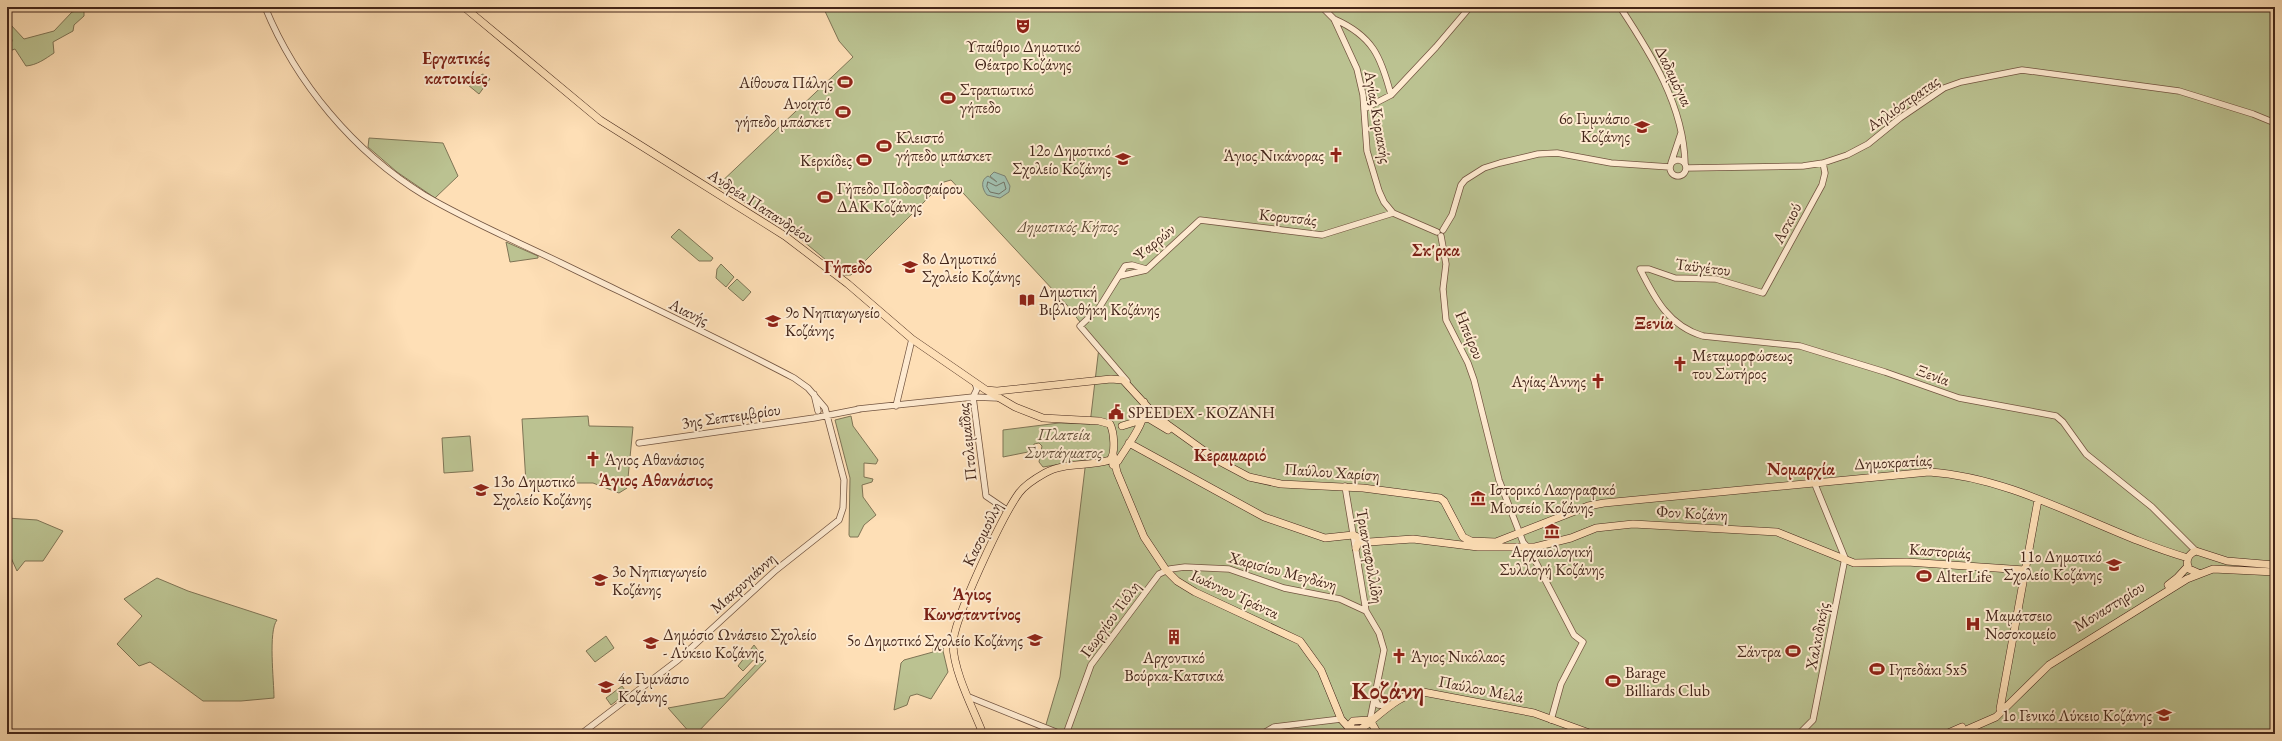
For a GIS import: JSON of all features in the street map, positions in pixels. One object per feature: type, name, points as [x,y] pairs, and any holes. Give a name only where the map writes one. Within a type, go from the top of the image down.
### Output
[{"type":"main road","name":"Ανδρέα Παπανδρέου","points":[[464,7],[600,120],[785,236],[839,277],[912,339],[975,383],[1005,402],[1043,418],[1106,421],[1111,426],[1113,435]]},
{"type":"main road","name":"3ης Σεπτεμβρίου","points":[[992,394],[1111,379],[1127,381]]},
{"type":"main road","name":"Παύλου Χαρίση","points":[[1127,381],[1155,415],[1232,469],[1254,478],[1302,486],[1345,486],[1440,498],[1444,501],[1463,537]]},
{"type":"main road","name":"3ης Σεπτεμβρίου","points":[[992,394],[1005,394],[1029,389]]},
{"type":"main road","points":[[1005,394],[1003,397],[1005,402]]},
{"type":"main road","points":[[1115,464],[1144,419],[1146,410],[1144,402]]},
{"type":"main road","points":[[1113,454],[1113,435],[1117,427],[1144,419]]},
{"type":"main road","name":"Παύλου Χαρίση","points":[[1144,419],[1152,420],[1188,439]]},
{"type":"main road","points":[[1122,426],[1130,430],[1130,440]]},
{"type":"main road","points":[[1113,435],[1119,445],[1130,440]]},
{"type":"main road","points":[[1130,440],[1264,517],[1325,538],[1353,535],[1364,540]]},
{"type":"main road","name":"Κασομούλη","points":[[969,697],[957,668],[953,650],[954,638],[958,621],[1008,511],[1025,486],[1047,472],[1059,468],[1107,461],[1112,459],[1113,454]]},
{"type":"main road","name":"Ιωάννου Τράντα","points":[[1113,454],[1115,464],[1144,537],[1166,570],[1190,590],[1300,641],[1324,675],[1341,719]]},
{"type":"main road","name":"Κασομούλη","points":[[1016,499],[1055,473],[1115,464]]},
{"type":"main road","name":"Δημοκρατίας","points":[[1463,537],[1471,541],[1493,543],[1520,534],[1588,506],[1604,502],[1931,472],[1973,479],[2038,500],[2150,545],[2188,558]]},
{"type":"main road","points":[[2000,709],[2024,570],[2038,500]]},
{"type":"main road","name":"Φον Κοζάνη","points":[[1364,540],[1413,538],[1459,545],[1526,547],[1563,540],[1596,528],[1633,524],[1777,532],[1845,558],[1854,563]]},
{"type":"main road","points":[[1459,545],[1463,537]]},
{"type":"main road","points":[[1356,548],[1358,543],[1364,540]]},
{"type":"main road","points":[[2275,565],[2226,561],[2196,551],[2188,558],[2188,566],[2192,571],[2201,572],[2224,569],[2275,572]]},
{"type":"main road","points":[[2201,572],[2209,564],[2206,555]]},
{"type":"main road","name":"Καστοριάς","points":[[1854,563],[1907,562],[2024,570]]},
{"type":"main road","name":"Μοναστηρίου","points":[[1957,734],[1996,717],[2047,661],[2170,584],[2188,566]]},
{"type":"main road","name":"Μοναστηρίου","points":[[1946,734],[1990,716],[2014,698],[2059,658],[2164,592],[2201,572]]},
{"type":"main road","name":"Παύλου Μελά","points":[[1370,720],[1410,694],[1423,692],[1525,711],[1592,734]]},
{"type":"main road","points":[[2003,692],[2014,698]]},
{"type":"main road","points":[[969,697],[983,734]]},
{"type":"main road","points":[[1341,719],[1350,727],[1370,720],[1378,734]]},
{"type":"street","name":"Αιανής","points":[[265,7],[290,58],[311,88],[334,117],[376,159],[435,201],[501,235],[550,257],[779,370],[804,384],[831,414]]},
{"type":"street","name":"Αγίας Κυριακής","points":[[1322,7],[1334,19],[1357,69],[1364,109],[1367,151],[1379,191],[1384,202],[1393,213]]},
{"type":"street","points":[[1364,109],[1391,95],[1436,48],[1470,7]]},
{"type":"street","name":"Δαδαμόγια","points":[[1620,7],[1658,70],[1677,112],[1682,131],[1686,166]]},
{"type":"street","points":[[1334,19],[1342,23],[1374,49],[1379,57],[1391,95]]},
{"type":"street","points":[[1336,26],[1342,23]]},
{"type":"street","name":"Αηλιόστρατας","points":[[1440,233],[1452,214],[1461,185],[1465,180],[1484,168],[1500,163],[1538,154],[1557,153],[1611,163],[1671,165],[1678,160],[1686,166],[1803,166],[1823,164],[1847,155],[1868,144],[1900,118],[1944,88],[1960,82],[2022,70],[2179,91],[2254,114],[2275,123]]},
{"type":"street","points":[[1671,165],[1682,131]]},
{"type":"street","name":"Ασκιού","points":[[1763,293],[1822,185],[1825,173],[1823,164]]},
{"type":"street","name":"Αηλιόστρατας","points":[[1671,165],[1672,173],[1677,176],[1682,175],[1686,166]]},
{"type":"street","points":[[1393,213],[1440,233]]},
{"type":"street","name":"Κορυτσάς","points":[[1200,220],[1322,235],[1393,213]]},
{"type":"street","name":"Ψαρρών","points":[[1120,276],[1146,270],[1200,220]]},
{"type":"street","name":"Ηπείρου","points":[[1440,233],[1446,264],[1443,289],[1446,320],[1473,376],[1499,480],[1526,547],[1574,635],[1583,642],[1561,684],[1551,720]]},
{"type":"street","name":"Ψαρρών","points":[[1116,368],[1080,326],[1099,308],[1128,264],[1146,270]]},
{"type":"street","name":"Ταϋγέτου","points":[[1640,269],[1649,269],[1675,278],[1716,279],[1763,293]]},
{"type":"street","name":"Ξενία","points":[[1640,269],[1673,321],[1689,332],[1703,336],[1800,346],[1885,372],[1959,398],[2056,416],[2063,422],[2086,454],[2152,507],[2196,551]]},
{"type":"street","points":[[896,406],[912,339]]},
{"type":"street","points":[[1111,379],[1116,374],[1116,368]]},
{"type":"street","points":[[1116,368],[1127,381]]},
{"type":"street","name":"Πτολεμαΐδας","points":[[975,383],[977,389],[973,397],[986,496],[1008,511]]},
{"type":"street","points":[[814,394],[818,411],[814,418],[822,418],[828,422]]},
{"type":"street","name":"3ης Σεπτεμβρίου","points":[[639,443],[814,418],[860,409],[992,394]]},
{"type":"street","points":[[818,411],[831,414]]},
{"type":"street","name":"Μακρυγιάννη","points":[[581,734],[678,660],[781,565],[836,524],[843,508],[845,488],[828,422],[831,414]]},
{"type":"street","points":[[1814,482],[1845,558]]},
{"type":"street","name":"Τριανταφυλλίδη","points":[[1345,486],[1366,611],[1379,633],[1384,650],[1370,720]]},
{"type":"street","name":"Χαλκιδικής","points":[[1799,734],[1814,720],[1845,558]]},
{"type":"street","name":"Χαρισίου Μεγδάνη","points":[[1166,570],[1204,567],[1229,569],[1284,588],[1340,599],[1366,611]]},
{"type":"street","name":"Γεωργίου Τιόλη","points":[[1066,734],[1091,665],[1159,574],[1166,570]]},
{"type":"street","points":[[969,697],[1061,734]]},
{"type":"street","points":[[1375,699],[1378,705],[1392,706]]},
{"type":"street","points":[[972,706],[979,701]]},
{"type":"street","points":[[1262,734],[1269,729],[1285,725],[1341,719]]},
{"type":"street","points":[[7,730],[15,734]]},
{"type":"green space","points":[[823,7],[2275,7],[2275,734],[1041,734],[1045,728],[1060,677],[1086,460],[1043,467],[1039,462],[1042,446],[1039,443],[1034,444],[1033,451],[1003,457],[1003,430],[1059,423],[1090,424],[1099,347],[1067,305],[951,180],[944,182],[851,275],[844,275],[791,231],[717,186],[853,57],[839,41]]},
{"type":"green space","points":[[81,10],[84,12],[84,16],[74,25],[73,31],[53,42],[54,53],[37,63],[26,66],[15,49],[7,52],[7,46],[11,45],[12,40],[7,31],[10,24],[24,39],[54,31],[72,12]]},
{"type":"green space","points":[[483,74],[490,79],[479,94],[468,85],[474,78]]},
{"type":"green space","points":[[369,138],[443,143],[458,176],[435,198],[397,172],[368,147]]},
{"type":"green space","points":[[679,229],[713,258],[711,261],[699,261],[671,237]]},
{"type":"green space","points":[[506,242],[538,256],[538,258],[510,262]]},
{"type":"green space","points":[[721,264],[734,277],[726,287],[716,278],[717,269]]},
{"type":"green space","points":[[737,279],[751,292],[743,301],[728,288]]},
{"type":"green space","points":[[588,416],[589,426],[633,427],[627,488],[619,493],[593,483],[526,483],[522,419]]},
{"type":"green space","points":[[851,416],[853,426],[878,460],[876,464],[864,463],[864,477],[873,479],[872,482],[862,485],[863,497],[876,515],[864,525],[858,537],[850,537],[849,535],[850,478],[835,420]]},
{"type":"green space","points":[[470,436],[473,471],[444,473],[442,438]]},
{"type":"green space","points":[[7,518],[37,520],[63,531],[43,561],[25,561],[17,571],[7,549]]},
{"type":"green space","points":[[157,578],[188,591],[277,620],[274,626],[272,645],[274,698],[241,701],[203,701],[150,662],[139,666],[117,644],[142,616],[124,599]]},
{"type":"green space","points":[[606,636],[614,648],[595,662],[586,651]]},
{"type":"green space","points":[[938,639],[944,644],[943,651],[948,672],[931,699],[917,694],[910,696],[907,705],[894,710],[901,663],[904,660],[933,652],[933,641]]},
{"type":"green space","points":[[754,645],[760,653],[743,671],[738,666]]},
{"type":"green space","points":[[763,657],[766,661],[696,734],[691,734],[668,708],[724,698]]},
{"type":"green space","points":[[622,686],[627,693],[611,705],[606,698]]},
{"type":"water","points":[[994,172],[1005,176],[1010,186],[1009,192],[1000,198],[987,195],[983,187],[983,182],[988,176],[997,182],[990,176]]},
{"type":"place","name":"Υπαίθριο Δημοτικό Θέατρο Κοζάνης","points":[[1023,26]]},
{"type":"place","name":"Αίθουσα Πάλης","points":[[845,82]]},
{"type":"place","name":"Στρατιωτικό γήπεδο","points":[[948,98]]},
{"type":"place","name":"Ανοιχτό γήπεδο μπάσκετ","points":[[843,112]]},
{"type":"place","name":"6ο Γυμνάσιο Κοζάνης","points":[[1642,127]]},
{"type":"place","name":"Κλειστό γήπεδο μπάσκετ","points":[[884,146]]},
{"type":"place","name":"Άγιος Νικάνορας","points":[[1336,155]]},
{"type":"place","name":"12ο Δημοτικό Σχολείο Κοζάνης","points":[[1123,159]]},
{"type":"place","name":"Κερκίδες","points":[[864,160]]},
{"type":"place","name":"Γήπεδο Ποδοσφαίρου ΔΑΚ Κοζάνης","points":[[825,197]]},
{"type":"place","name":"8ο Δημοτικό Σχολείο Κοζάνης","points":[[910,267]]},
{"type":"place","name":"Δημοτική Βιβλιοθήκη Κοζάνης","points":[[1027,300]]},
{"type":"place","name":"9ο Νηπιαγωγείο Κοζάνης","points":[[773,321]]},
{"type":"place","name":"Μεταμορφώσεως του Σωτήρος","points":[[1680,364]]},
{"type":"place","name":"Αγίας Άννης","points":[[1598,381]]},
{"type":"place","name":"SPEEDEX - ΚΟΖΑΝΗ","points":[[1116,412]]},
{"type":"place","name":"Άγιος Αθανάσιος","points":[[593,459]]},
{"type":"place","name":"13ο Δημοτικό Σχολείο Κοζάνης","points":[[481,490]]},
{"type":"place","name":"Ιστορικό Λαογραφικό Μουσείο Κοζάνης","points":[[1478,498]]},
{"type":"place","name":"Αρχαιολογική Συλλογή Κοζάνης","points":[[1552,531]]},
{"type":"place","name":"11ο Δημοτικό Σχολείο Κοζάνης","points":[[2114,565]]},
{"type":"place","name":"AlterLife","points":[[1924,576]]},
{"type":"place","name":"3ο Νηπιαγωγείο Κοζάνης","points":[[600,580]]},
{"type":"place","name":"Μαμάτσειο Νοσοκομείο","points":[[1973,624]]},
{"type":"place","name":"Αρχοντικό Βούρκα-Κατσικά","points":[[1174,637]]},
{"type":"place","name":"5ο Δημοτικό Σχολείο Κοζάνης","points":[[1035,640]]},
{"type":"place","name":"Δημόσιο Ωνάσειο Σχολείο - Λύκειο Κοζάνης","points":[[651,643]]},
{"type":"place","name":"Σάντρα","points":[[1793,651]]},
{"type":"place","name":"Άγιος Νικόλαος","points":[[1399,656]]},
{"type":"place","name":"Γηπεδάκι 5x5","points":[[1877,669]]},
{"type":"place","name":"Barage Billiards Club","points":[[1613,681]]},
{"type":"place","name":"4ο Γυμνάσιο Κοζάνης","points":[[606,687]]},
{"type":"place","name":"1ο Γενικό Λύκειο Κοζάνης","points":[[2164,715]]},
{"type":"district","name":"Εργατικές κατοικίες","points":[[456,68]]},
{"type":"district","name":"Σκ'ρκα","points":[[1436,250]]},
{"type":"district","name":"Γήπεδο","points":[[848,267]]},
{"type":"district","name":"Ξενία","points":[[1654,323]]},
{"type":"district","name":"Κεραμαριό","points":[[1230,455]]},
{"type":"district","name":"Νομαρχία","points":[[1801,469]]},
{"type":"district","name":"Άγιος Αθανάσιος","points":[[656,480]]},
{"type":"district","name":"Άγιος Κωνσταντίνος","points":[[972,604]]},
{"type":"district","name":"Κοζάνη","points":[[1388,690]]},
{"type":"park label","name":"Δημοτικός Κήπος","points":[[1068,226]]},
{"type":"park label","name":"Πλατεία Συντάγματος","points":[[1064,443]]}]
